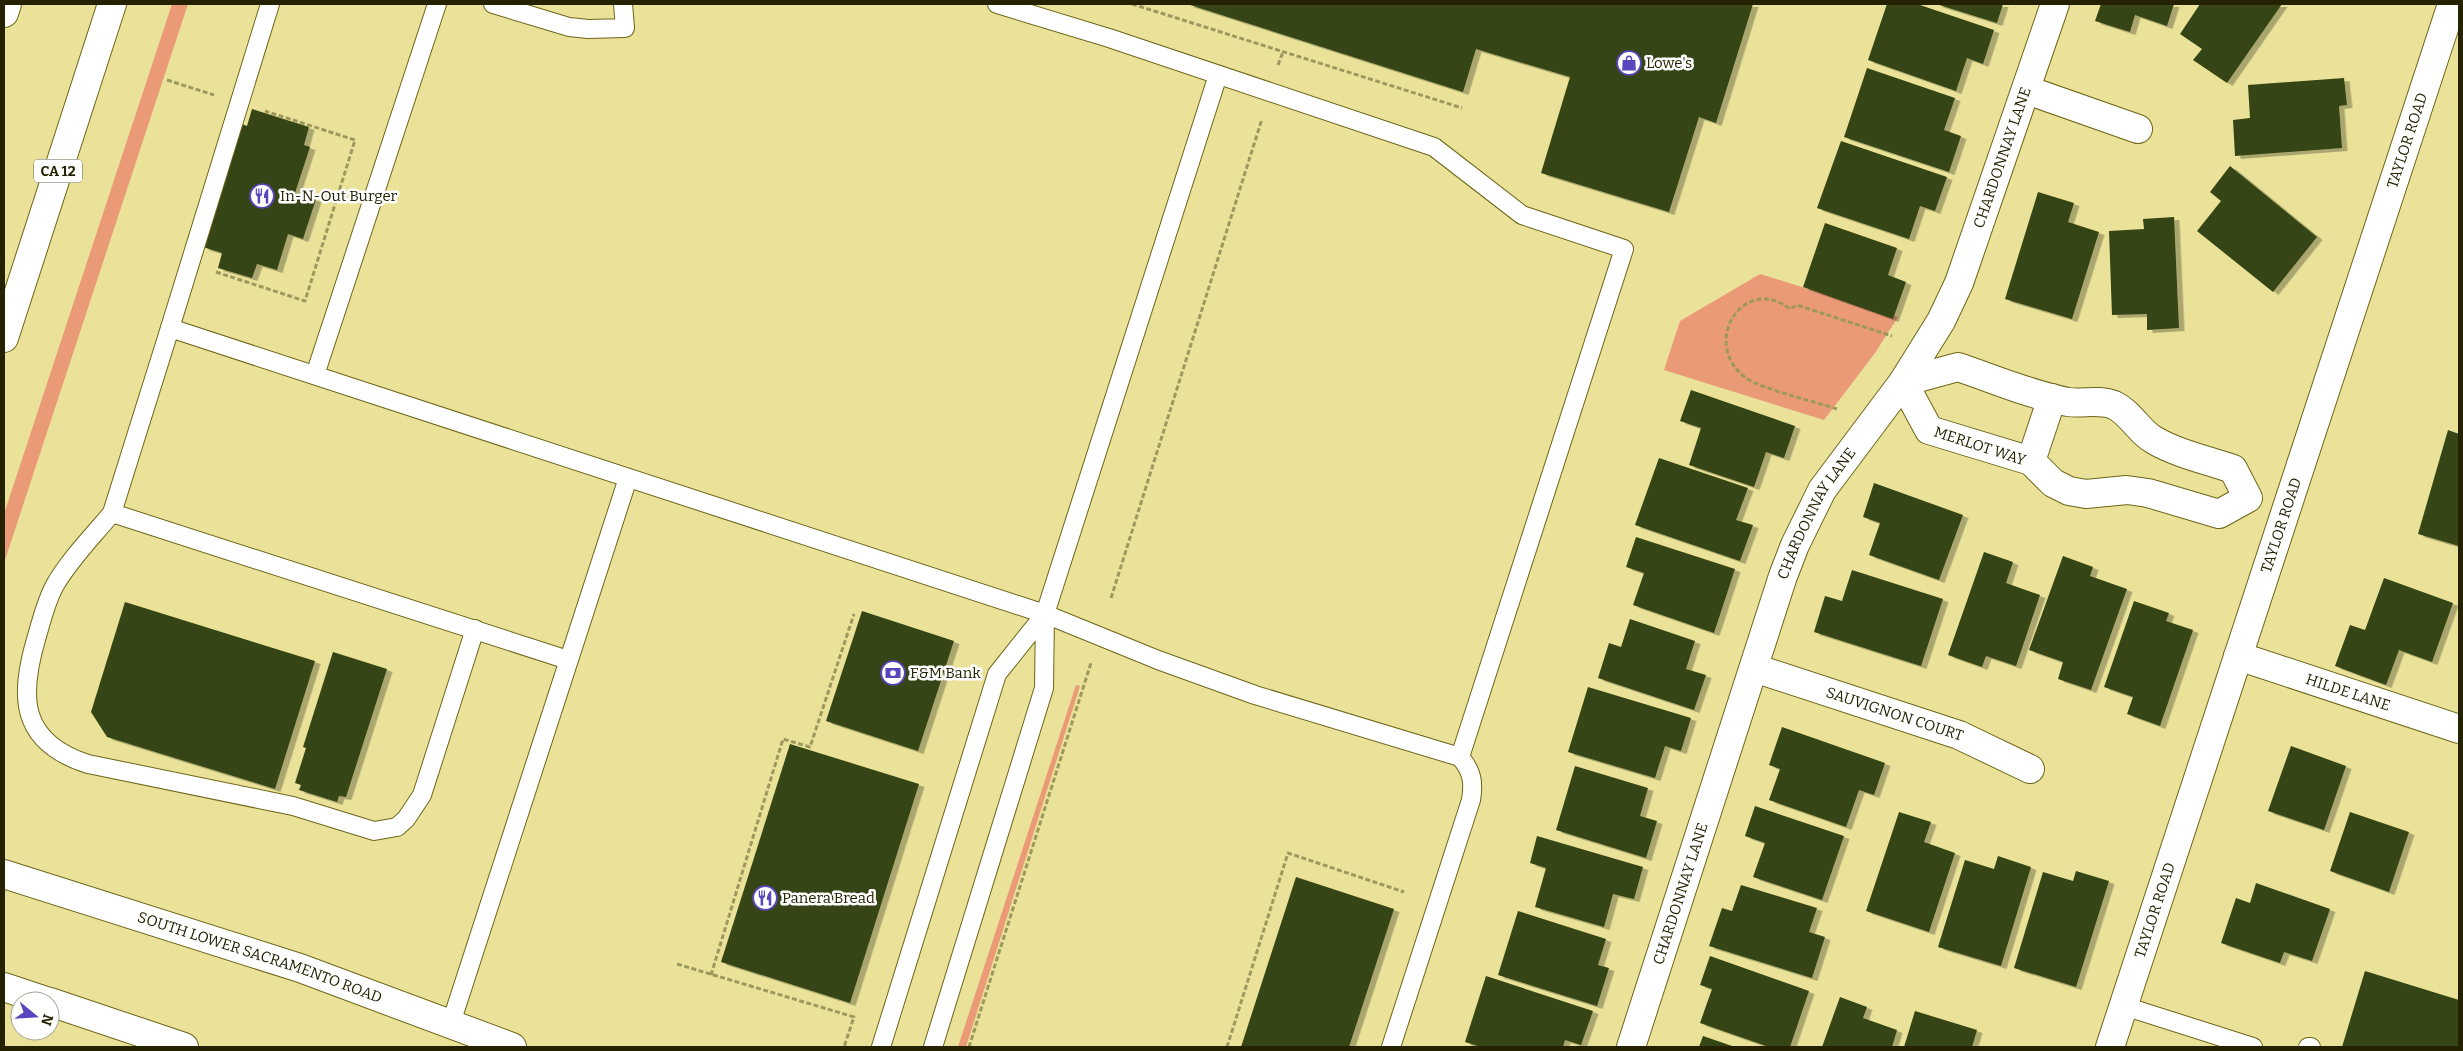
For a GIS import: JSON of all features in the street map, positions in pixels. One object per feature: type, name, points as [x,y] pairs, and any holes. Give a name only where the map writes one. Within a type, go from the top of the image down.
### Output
[{"type":"street","points":[[4,13],[7,4]]},
{"type":"street","name":"CA 12","points":[[4,338],[112,4]]},
{"type":"street","name":"CHARDONNAY LANE","points":[[1631,1047],[1783,576],[1818,498],[1847,455],[1903,382],[1941,321],[1959,283],[2027,90],[2055,4]]},
{"type":"street","name":"TAYLOR ROAD","points":[[2110,1047],[2452,4]]},
{"type":"street","points":[[2027,90],[2138,129]]},
{"type":"street","points":[[1903,382],[1958,367],[2052,398],[2070,402],[2092,401],[2112,405],[2127,413],[2152,439],[2167,447],[2234,469],[2248,498],[2285,511]]},
{"type":"street","name":"MERLOT WAY","points":[[1903,382],[1929,430],[2030,461],[2053,483],[2069,491],[2086,494],[2127,490],[2148,493],[2220,514],[2248,498]]},
{"type":"street","points":[[2030,461],[2052,398]]},
{"type":"street","name":"HILDE LANE","points":[[2238,656],[2459,729]]},
{"type":"street","name":"SAUVIGNON COURT","points":[[1754,668],[1958,735],[2030,769]]},
{"type":"street","name":"SOUTH LOWER SACRAMENTO ROAD","points":[[4,874],[300,968],[512,1047]]},
{"type":"street","points":[[4,987],[16,991]]},
{"type":"street","points":[[60,1005],[184,1047]]},
{"type":"lane","points":[[270,4],[112,513],[66,570],[52,592],[28,667],[25,687],[27,704],[41,736],[52,748],[69,758],[88,764],[293,806],[374,831],[397,827],[406,819],[422,795],[475,629]]},
{"type":"lane","points":[[315,375],[438,4]]},
{"type":"lane","points":[[493,4],[535,11],[578,29],[625,28],[623,4]]},
{"type":"lane","points":[[997,4],[1109,38],[1434,147],[1522,215],[1624,249],[1460,757]]},
{"type":"lane","points":[[933,1047],[1044,688],[1045,614],[1218,75]]},
{"type":"lane","points":[[170,328],[1045,614],[1158,660],[1255,695],[1460,757],[1468,766],[1472,777],[1471,800],[1391,1047]]},
{"type":"lane","points":[[451,1023],[628,478]]},
{"type":"lane","points":[[112,513],[568,660]]},
{"type":"lane","points":[[881,1047],[997,674],[1045,614]]},
{"type":"lane","points":[[2124,1006],[2253,1047]]},
{"type":"path","points":[[1132,4],[1462,108]]},
{"type":"path","points":[[1112,598],[1282,52]]},
{"type":"path","points":[[167,80],[355,140],[305,300],[210,270]]},
{"type":"path","points":[[1837,409],[1746,378],[1729,357],[1725,336],[1729,321],[1742,306],[1753,301],[1762,300],[1781,302],[1790,310],[1797,305],[1892,336]]},
{"type":"path","points":[[711,975],[783,738],[810,747],[854,614]]},
{"type":"path","points":[[969,1047],[1099,636]]},
{"type":"path","points":[[1227,1047],[1288,853],[1404,892]]},
{"type":"path","points":[[677,964],[854,1017],[844,1047]]},
{"type":"shaded area","points":[[172,4],[188,4],[4,563],[4,514]]},
{"type":"shaded area","points":[[1760,274],[1898,317],[1875,353],[1824,420],[1664,370],[1680,321]]},
{"type":"shaded area","points":[[1076,685],[1080,686],[966,1047],[958,1047]]},
{"type":"building","name":"Lowe's","points":[[1187,4],[1753,4],[1716,123],[1699,117],[1669,212],[1541,173],[1570,77],[1476,49],[1463,92]]},
{"type":"building","points":[[1887,4],[1917,4],[1994,30],[1983,64],[1967,58],[1956,91],[1868,60]]},
{"type":"building","points":[[1936,4],[2003,4],[1997,23]]},
{"type":"building","points":[[2101,4],[2174,4],[2167,26],[2135,15],[2130,32],[2095,21]]},
{"type":"building","points":[[2200,4],[2282,4],[2227,83],[2193,60],[2202,49],[2180,34]]},
{"type":"building","points":[[1867,68],[1955,98],[1944,130],[1961,136],[1949,172],[1844,137]]},
{"type":"building","points":[[2344,78],[2347,105],[2339,106],[2342,148],[2235,156],[2233,120],[2250,118],[2248,85]]},
{"type":"building","name":"In-N-Out Burger","points":[[252,109],[309,127],[304,145],[310,147],[295,193],[316,199],[303,239],[288,234],[277,270],[257,264],[252,278],[218,268],[222,253],[203,247],[242,124],[247,126]]},
{"type":"building","points":[[1841,141],[1947,177],[1935,211],[1920,206],[1909,239],[1817,208]]},
{"type":"building","points":[[2230,166],[2317,237],[2273,292],[2197,231],[2221,201],[2210,192]]},
{"type":"building","points":[[2038,192],[2074,203],[2068,222],[2099,232],[2072,319],[2005,299]]},
{"type":"building","points":[[2174,217],[2179,328],[2147,330],[2147,314],[2112,315],[2109,231],[2144,229],[2143,219]]},
{"type":"building","points":[[1825,223],[1897,248],[1888,275],[1906,282],[1893,319],[1803,287]]},
{"type":"building","points":[[1691,390],[1795,426],[1784,458],[1766,452],[1754,487],[1689,465],[1701,428],[1680,421]]},
{"type":"building","points":[[2448,430],[2459,434],[2459,546],[2418,534]]},
{"type":"building","points":[[1659,458],[1748,488],[1736,520],[1753,525],[1740,561],[1635,525]]},
{"type":"building","points":[[1874,483],[1963,515],[1939,580],[1869,555],[1880,523],[1863,517]]},
{"type":"building","points":[[1636,537],[1735,569],[1714,633],[1633,605],[1644,573],[1626,567]]},
{"type":"building","points":[[1984,552],[2013,562],[2006,583],[2040,595],[2016,666],[1986,656],[1982,667],[1948,655]]},
{"type":"building","points":[[2063,556],[2093,567],[2090,576],[2127,589],[2091,690],[2058,679],[2063,662],[2029,650]]},
{"type":"building","points":[[1852,570],[1943,599],[1921,666],[1814,632],[1825,596],[1842,601]]},
{"type":"building","points":[[2384,578],[2453,603],[2432,662],[2399,650],[2386,685],[2335,666],[2350,625],[2365,630]]},
{"type":"building","points":[[2134,601],[2169,613],[2166,621],[2193,630],[2160,726],[2127,714],[2133,697],[2104,687]]},
{"type":"building","points":[[125,602],[315,661],[275,789],[107,737],[91,712]]},
{"type":"building","points":[[862,611],[954,641],[918,751],[826,721]]},
{"type":"building","points":[[1630,619],[1695,641],[1686,669],[1706,675],[1694,710],[1598,678],[1609,643],[1621,647]]},
{"type":"building","points":[[333,652],[387,669],[346,797],[339,796],[337,802],[299,790],[301,785],[295,783],[306,748],[303,747]]},
{"type":"building","points":[[1588,687],[1691,718],[1681,751],[1665,746],[1655,778],[1568,752]]},
{"type":"building","points":[[1782,727],[1885,763],[1874,795],[1859,790],[1846,827],[1769,800],[1780,769],[1769,765]]},
{"type":"building","points":[[790,744],[919,784],[850,1003],[721,962]]},
{"type":"building","points":[[2291,746],[2346,766],[2324,830],[2268,811]]},
{"type":"building","points":[[1575,766],[1648,788],[1640,816],[1657,821],[1646,858],[1556,830]]},
{"type":"building","points":[[1755,806],[1844,836],[1822,900],[1753,877],[1765,843],[1745,836]]},
{"type":"building","points":[[1899,812],[1931,822],[1924,842],[1955,853],[1929,932],[1866,911]]},
{"type":"building","points":[[2350,812],[2409,832],[2389,892],[2330,871]]},
{"type":"building","points":[[1537,836],[1643,867],[1634,899],[1613,894],[1604,927],[1535,907],[1546,868],[1530,863]]},
{"type":"building","points":[[1998,856],[2031,867],[2001,966],[1938,947],[1965,860],[1994,869]]},
{"type":"building","points":[[2076,871],[2109,881],[2076,987],[2014,968],[2043,872],[2073,881]]},
{"type":"building","points":[[1296,877],[1394,909],[1349,1047],[1241,1047]]},
{"type":"building","points":[[2256,883],[2330,909],[2312,961],[2284,952],[2280,963],[2221,943],[2236,898],[2250,903]]},
{"type":"building","points":[[1741,885],[1817,908],[1809,932],[1825,937],[1812,978],[1709,946],[1722,908],[1732,911]]},
{"type":"building","points":[[1518,911],[1606,939],[1598,965],[1609,968],[1597,1006],[1498,975]]},
{"type":"building","points":[[1710,956],[1809,991],[1790,1047],[1769,1047],[1700,1023],[1712,989],[1700,985]]},
{"type":"building","points":[[2365,971],[2459,1000],[2459,1047],[2342,1047]]},
{"type":"building","points":[[1486,976],[1593,1011],[1581,1045],[1565,1040],[1563,1047],[1481,1047],[1465,1042]]},
{"type":"building","points":[[1840,997],[1867,1007],[1863,1018],[1897,1030],[1892,1047],[1822,1047]]},
{"type":"building","points":[[1915,1011],[1977,1030],[1972,1047],[1904,1047]]},
{"type":"building","points":[[1703,1036],[1735,1047],[1699,1047]]},
{"type":"place","name":"Lowe's","points":[[1629,63]]},
{"type":"place","name":"In-N-Out Burger","points":[[262,196]]},
{"type":"place","name":"F&M Bank","points":[[893,673]]},
{"type":"place","name":"Panera Bread","points":[[765,898]]}]
